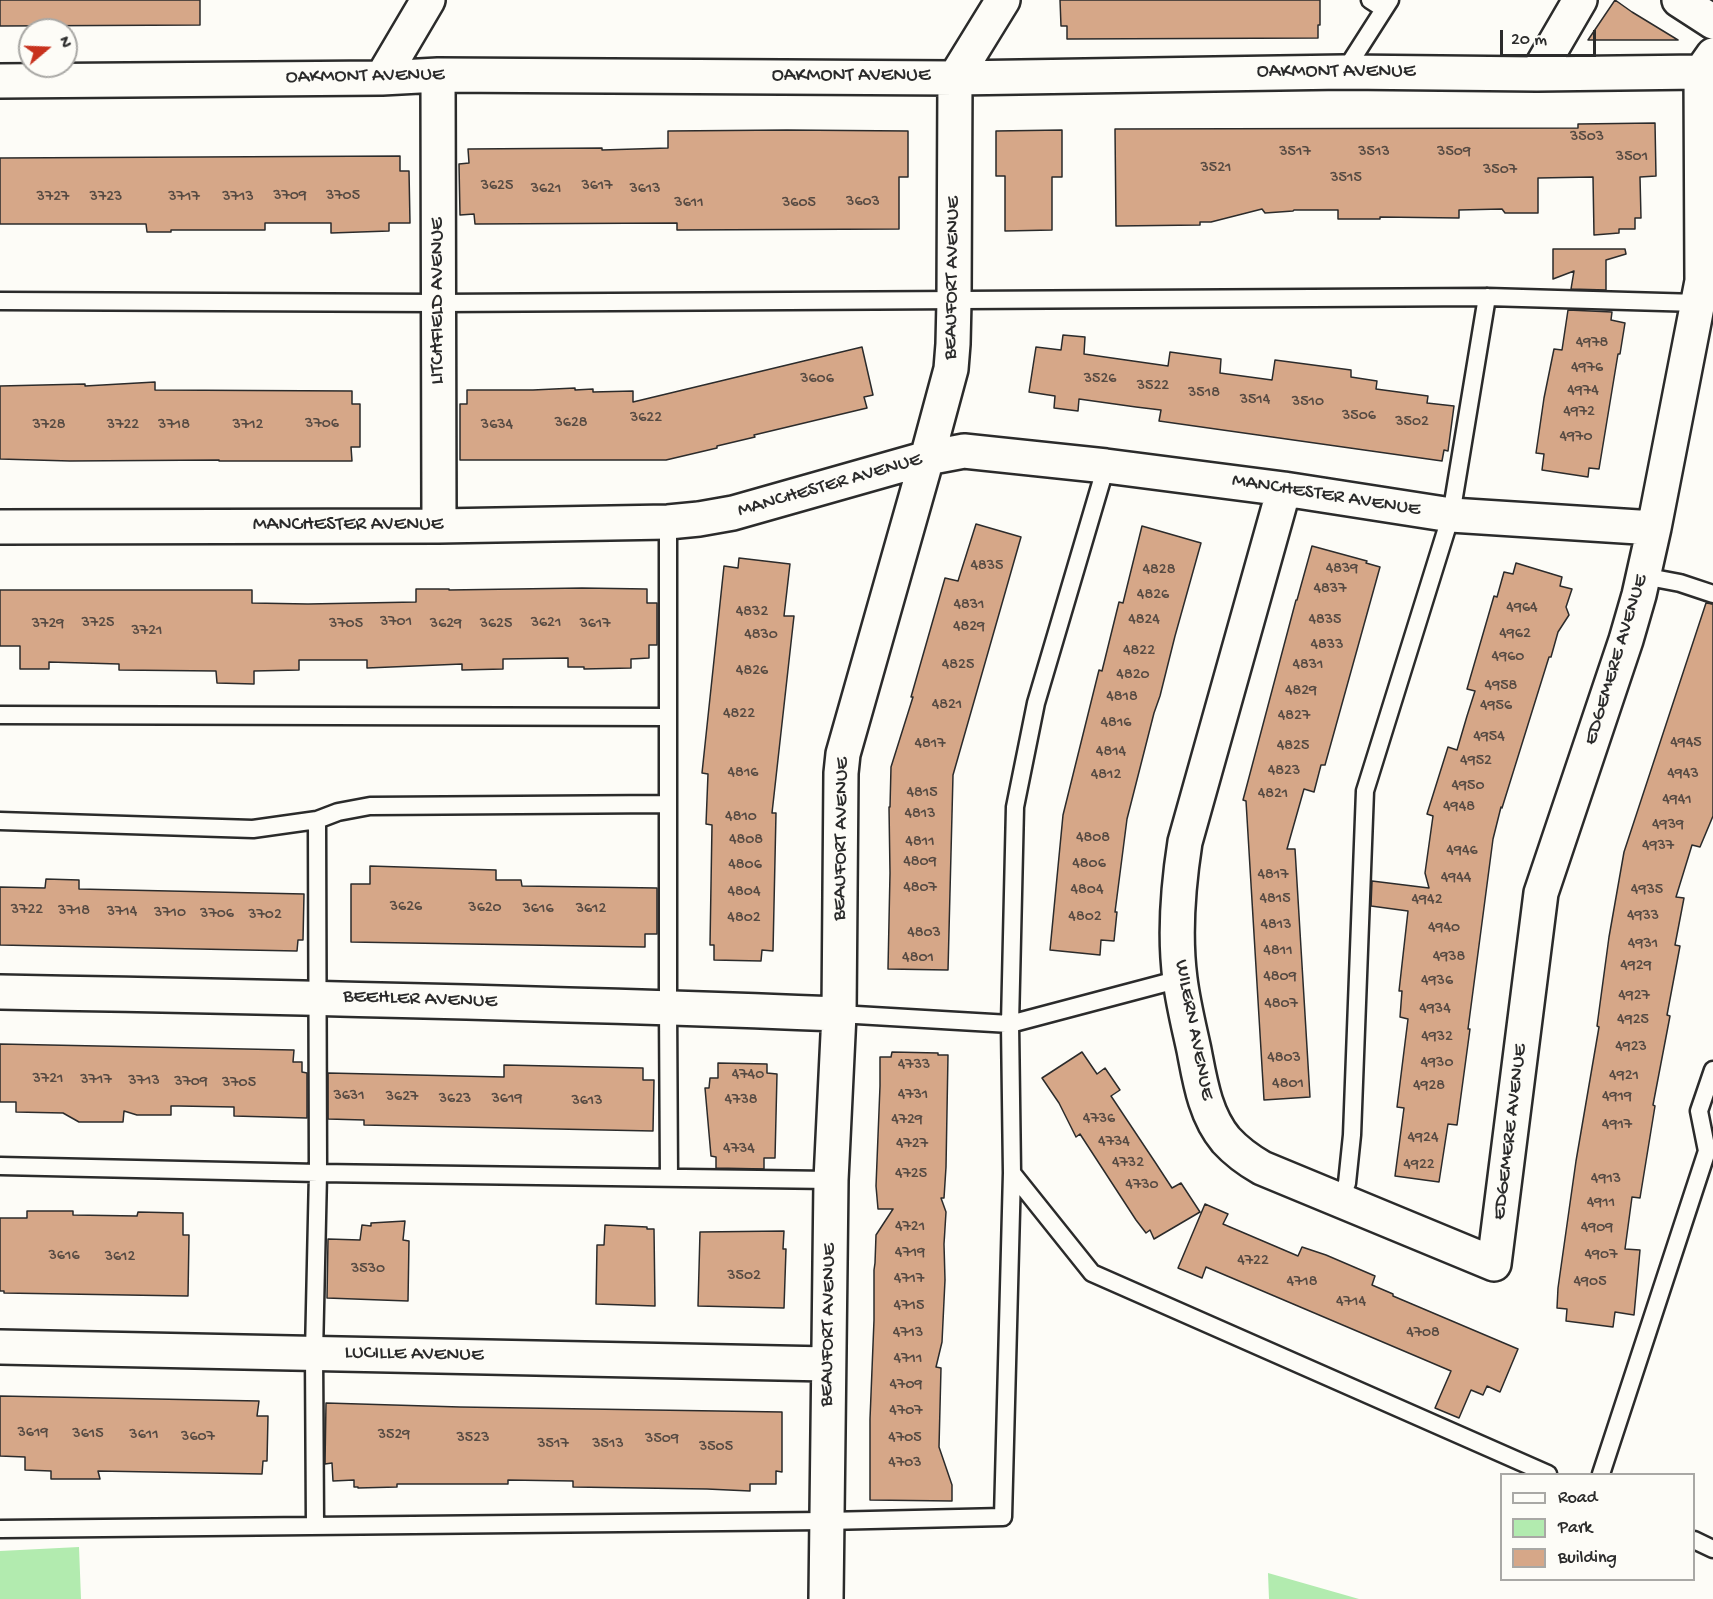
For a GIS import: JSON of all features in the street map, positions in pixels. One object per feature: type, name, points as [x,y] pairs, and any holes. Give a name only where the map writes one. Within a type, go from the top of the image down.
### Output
[{"type":"street","points":[[382,78],[428,0]]},
{"type":"street","points":[[955,78],[1003,0]]},
{"type":"street","points":[[1537,74],[1580,0]]},
{"type":"street","points":[[1679,0],[1713,22]]},
{"type":"street","name":"OAKMONT AVENUE","points":[[0,81],[382,78],[438,75],[955,78],[1344,72],[1537,74],[1707,64]]},
{"type":"street","name":"EDGEMERE AVENUE","points":[[1494,1264],[1541,893],[1626,640],[1654,528],[1704,288],[1707,64]]},
{"type":"street","name":"LITCHFIELD AVENUE","points":[[438,75],[439,526]]},
{"type":"street","name":"BEAUFORT AVENUE","points":[[826,1599],[831,1180],[839,1014],[841,773],[849,729],[951,369],[954,301],[955,78]]},
{"type":"street","name":"MANCHESTER AVENUE","points":[[0,527],[439,526],[668,522],[733,513],[927,458],[964,451],[1106,466],[1284,489],[1451,515],[1654,528]]},
{"type":"street","name":"WILERN AVENUE","points":[[1284,489],[1185,842],[1179,885],[1177,936],[1180,979],[1201,1088],[1209,1112],[1225,1138],[1244,1157],[1262,1168],[1494,1264]]},
{"type":"street","name":"BEEHLER AVENUE","points":[[0,992],[668,1007],[839,1014]]},
{"type":"street","name":"LUCILLE AVENUE","points":[[0,1347],[828,1364]]},
{"type":"lane","points":[[1344,72],[1381,3]]},
{"type":"lane","points":[[0,301],[438,303],[1487,297],[1704,288]]},
{"type":"lane","points":[[1340,1199],[1347,1183],[1352,1135],[1365,791],[1451,515],[1487,297]]},
{"type":"lane","points":[[0,1529],[826,1521],[1003,1517],[1012,1173],[1010,1024],[1015,807],[1036,703],[1106,466]]},
{"type":"lane","points":[[668,522],[669,1178]]},
{"type":"lane","points":[[1643,576],[1680,583],[1713,594]]},
{"type":"lane","points":[[0,715],[668,717]]},
{"type":"lane","points":[[0,821],[253,829],[317,820],[338,812],[370,806],[668,804]]},
{"type":"lane","points":[[315,1526],[314,1353],[318,1173],[317,820]]},
{"type":"lane","points":[[839,1014],[1010,1024],[1180,979]]},
{"type":"lane","points":[[1601,1473],[1707,1151],[1700,1111],[1713,1070]]},
{"type":"lane","points":[[0,1166],[831,1180]]},
{"type":"lane","points":[[1012,1173],[1092,1273],[1546,1473]]},
{"type":"lane","points":[[1695,1540],[1713,1549]]},
{"type":"green space","points":[[79,1547],[81,1599],[0,1599],[0,1551]]},
{"type":"green space","points":[[1268,1573],[1359,1599],[1269,1599]]},
{"type":"building","points":[[0,0],[200,0],[200,25],[78,26],[78,18],[18,18],[18,26],[0,26]]},
{"type":"building","points":[[1060,0],[1320,0],[1320,25],[1318,25],[1318,38],[1067,39],[1067,26],[1061,26]]},
{"type":"building","points":[[1615,0],[1632,12],[1678,40],[1588,40]]},
{"type":"building","points":[[1655,123],[1656,176],[1640,177],[1641,218],[1635,218],[1635,229],[1619,229],[1619,233],[1594,235],[1593,177],[1538,178],[1538,213],[1505,213],[1502,209],[1459,210],[1459,218],[1338,219],[1338,210],[1294,210],[1265,213],[1262,209],[1211,222],[1200,222],[1200,225],[1116,226],[1115,129],[1578,128],[1578,124]]},
{"type":"building","points":[[1062,130],[1062,177],[1052,177],[1052,230],[1005,231],[1005,176],[996,176],[996,131]]},
{"type":"building","points":[[668,131],[908,131],[908,177],[899,177],[899,229],[677,230],[677,223],[475,224],[474,214],[460,215],[459,164],[469,163],[468,149],[668,148]]},
{"type":"building","points":[[400,156],[400,171],[409,171],[410,223],[389,223],[389,231],[331,233],[331,223],[265,223],[265,230],[171,230],[171,232],[147,232],[146,224],[0,224],[0,158]]},
{"type":"building","points":[[1553,249],[1625,249],[1626,254],[1606,260],[1606,290],[1571,289],[1574,271],[1553,279]]},
{"type":"building","points":[[1568,310],[1612,312],[1611,320],[1625,323],[1599,469],[1589,468],[1588,477],[1542,470],[1544,454],[1536,453],[1554,349],[1562,350]]},
{"type":"building","points":[[1063,335],[1085,337],[1084,354],[1168,366],[1170,352],[1221,359],[1220,373],[1272,380],[1275,360],[1351,370],[1351,377],[1377,381],[1376,389],[1428,396],[1427,403],[1454,406],[1448,451],[1444,450],[1442,461],[1159,421],[1161,410],[1079,399],[1078,411],[1054,408],[1055,396],[1029,392],[1036,347],[1061,350]]},
{"type":"building","points":[[862,347],[873,395],[864,397],[867,408],[754,435],[755,437],[717,446],[717,448],[666,460],[460,460],[460,404],[467,404],[467,390],[575,388],[575,390],[593,389],[593,392],[633,391],[633,402]]},
{"type":"building","points":[[155,382],[155,390],[352,391],[352,404],[360,404],[360,447],[351,447],[352,461],[0,459],[0,386],[85,384],[85,386]]},
{"type":"building","points":[[976,524],[1021,537],[953,775],[948,970],[888,969],[891,767],[913,697],[911,697],[945,578],[958,581]]},
{"type":"building","points":[[1142,526],[1201,543],[1127,819],[1115,912],[1117,912],[1114,941],[1101,940],[1100,955],[1050,950],[1063,815],[1099,670],[1102,671],[1119,602],[1123,603]]},
{"type":"building","points":[[1312,546],[1367,561],[1366,563],[1380,567],[1325,765],[1321,765],[1314,792],[1304,789],[1287,849],[1295,849],[1310,1097],[1264,1100],[1246,801],[1243,800]]},
{"type":"building","points":[[739,558],[790,564],[784,616],[794,616],[772,813],[776,813],[773,951],[762,950],[761,961],[714,960],[714,945],[710,945],[712,825],[706,824],[708,774],[702,773],[724,566],[738,568]]},
{"type":"building","points":[[1516,563],[1562,577],[1560,586],[1572,589],[1566,607],[1569,615],[1558,632],[1551,657],[1549,657],[1493,839],[1457,1125],[1448,1124],[1439,1182],[1395,1176],[1404,1108],[1397,1107],[1408,1019],[1400,1017],[1402,991],[1399,991],[1408,911],[1371,906],[1372,881],[1429,888],[1425,873],[1433,816],[1427,814],[1448,747],[1457,750],[1475,691],[1467,689],[1494,596],[1497,597],[1504,572],[1513,574]]},
{"type":"building","points":[[416,589],[647,589],[647,603],[657,603],[657,645],[649,645],[649,658],[631,659],[631,668],[568,667],[568,658],[503,659],[503,669],[462,670],[462,664],[367,668],[367,660],[299,660],[299,670],[254,671],[254,684],[217,683],[216,671],[119,670],[119,664],[49,662],[49,669],[20,669],[20,646],[0,646],[0,590],[252,590],[252,603],[308,604],[416,602]]},
{"type":"building","points":[[1706,603],[1713,604],[1713,816],[1700,847],[1692,845],[1676,897],[1684,898],[1675,945],[1680,946],[1667,1015],[1670,1016],[1653,1105],[1655,1106],[1640,1198],[1632,1197],[1625,1249],[1640,1250],[1634,1315],[1615,1312],[1613,1327],[1566,1321],[1567,1309],[1557,1308],[1558,1288],[1576,1161],[1599,1027],[1597,1026],[1609,937],[1624,852]]},
{"type":"building","points":[[370,866],[496,870],[496,880],[521,880],[522,886],[657,888],[657,934],[645,934],[645,947],[351,942],[351,884],[370,884]]},
{"type":"building","points":[[46,879],[79,880],[79,889],[304,894],[303,940],[298,940],[297,951],[0,945],[0,887],[45,888]]},
{"type":"building","points":[[0,1044],[294,1050],[293,1062],[302,1062],[302,1072],[307,1073],[307,1118],[234,1116],[234,1107],[171,1106],[171,1115],[137,1115],[124,1111],[123,1122],[79,1122],[63,1113],[16,1112],[16,1102],[0,1102]]},
{"type":"building","points":[[892,1052],[948,1055],[946,1167],[944,1198],[941,1198],[946,1212],[945,1280],[942,1342],[936,1367],[941,1368],[939,1447],[952,1485],[952,1501],[870,1500],[870,1419],[876,1235],[893,1209],[878,1209],[876,1186],[880,1057],[891,1057]]},
{"type":"building","points":[[1082,1052],[1097,1074],[1105,1068],[1120,1090],[1111,1096],[1172,1188],[1181,1183],[1200,1212],[1154,1239],[1150,1230],[1146,1233],[1136,1220],[1080,1134],[1076,1137],[1059,1103],[1042,1078]]},
{"type":"building","points":[[718,1063],[767,1064],[767,1073],[777,1074],[775,1158],[764,1158],[764,1169],[716,1168],[716,1157],[711,1156],[705,1088],[709,1088],[710,1078],[718,1078]]},
{"type":"building","points":[[504,1065],[643,1068],[643,1080],[654,1080],[653,1131],[364,1125],[364,1120],[328,1119],[328,1073],[504,1077]]},
{"type":"building","points":[[1205,1204],[1228,1214],[1223,1224],[1298,1256],[1302,1247],[1326,1255],[1375,1276],[1372,1285],[1393,1296],[1518,1349],[1500,1392],[1487,1386],[1483,1395],[1471,1390],[1459,1418],[1435,1408],[1451,1371],[1206,1267],[1202,1278],[1178,1268]]},
{"type":"building","points":[[27,1211],[73,1211],[73,1215],[137,1216],[138,1212],[183,1213],[183,1235],[189,1235],[188,1296],[4,1293],[0,1291],[0,1218],[27,1218]]},
{"type":"building","points":[[405,1221],[403,1240],[409,1241],[408,1301],[327,1298],[328,1239],[360,1240],[362,1225],[371,1226],[371,1223]]},
{"type":"building","points":[[605,1225],[654,1229],[655,1306],[596,1304],[597,1245],[604,1245]]},
{"type":"building","points":[[784,1231],[783,1249],[786,1249],[784,1308],[698,1306],[700,1232]]},
{"type":"building","points":[[0,1396],[259,1401],[257,1416],[268,1416],[267,1461],[263,1461],[262,1474],[98,1471],[100,1479],[51,1479],[51,1471],[25,1470],[25,1457],[0,1456]]},
{"type":"building","points":[[326,1403],[782,1412],[782,1472],[776,1471],[776,1484],[750,1484],[750,1491],[573,1487],[573,1481],[508,1480],[508,1484],[397,1484],[397,1487],[358,1488],[354,1487],[354,1480],[333,1481],[332,1463],[325,1464]]}]
